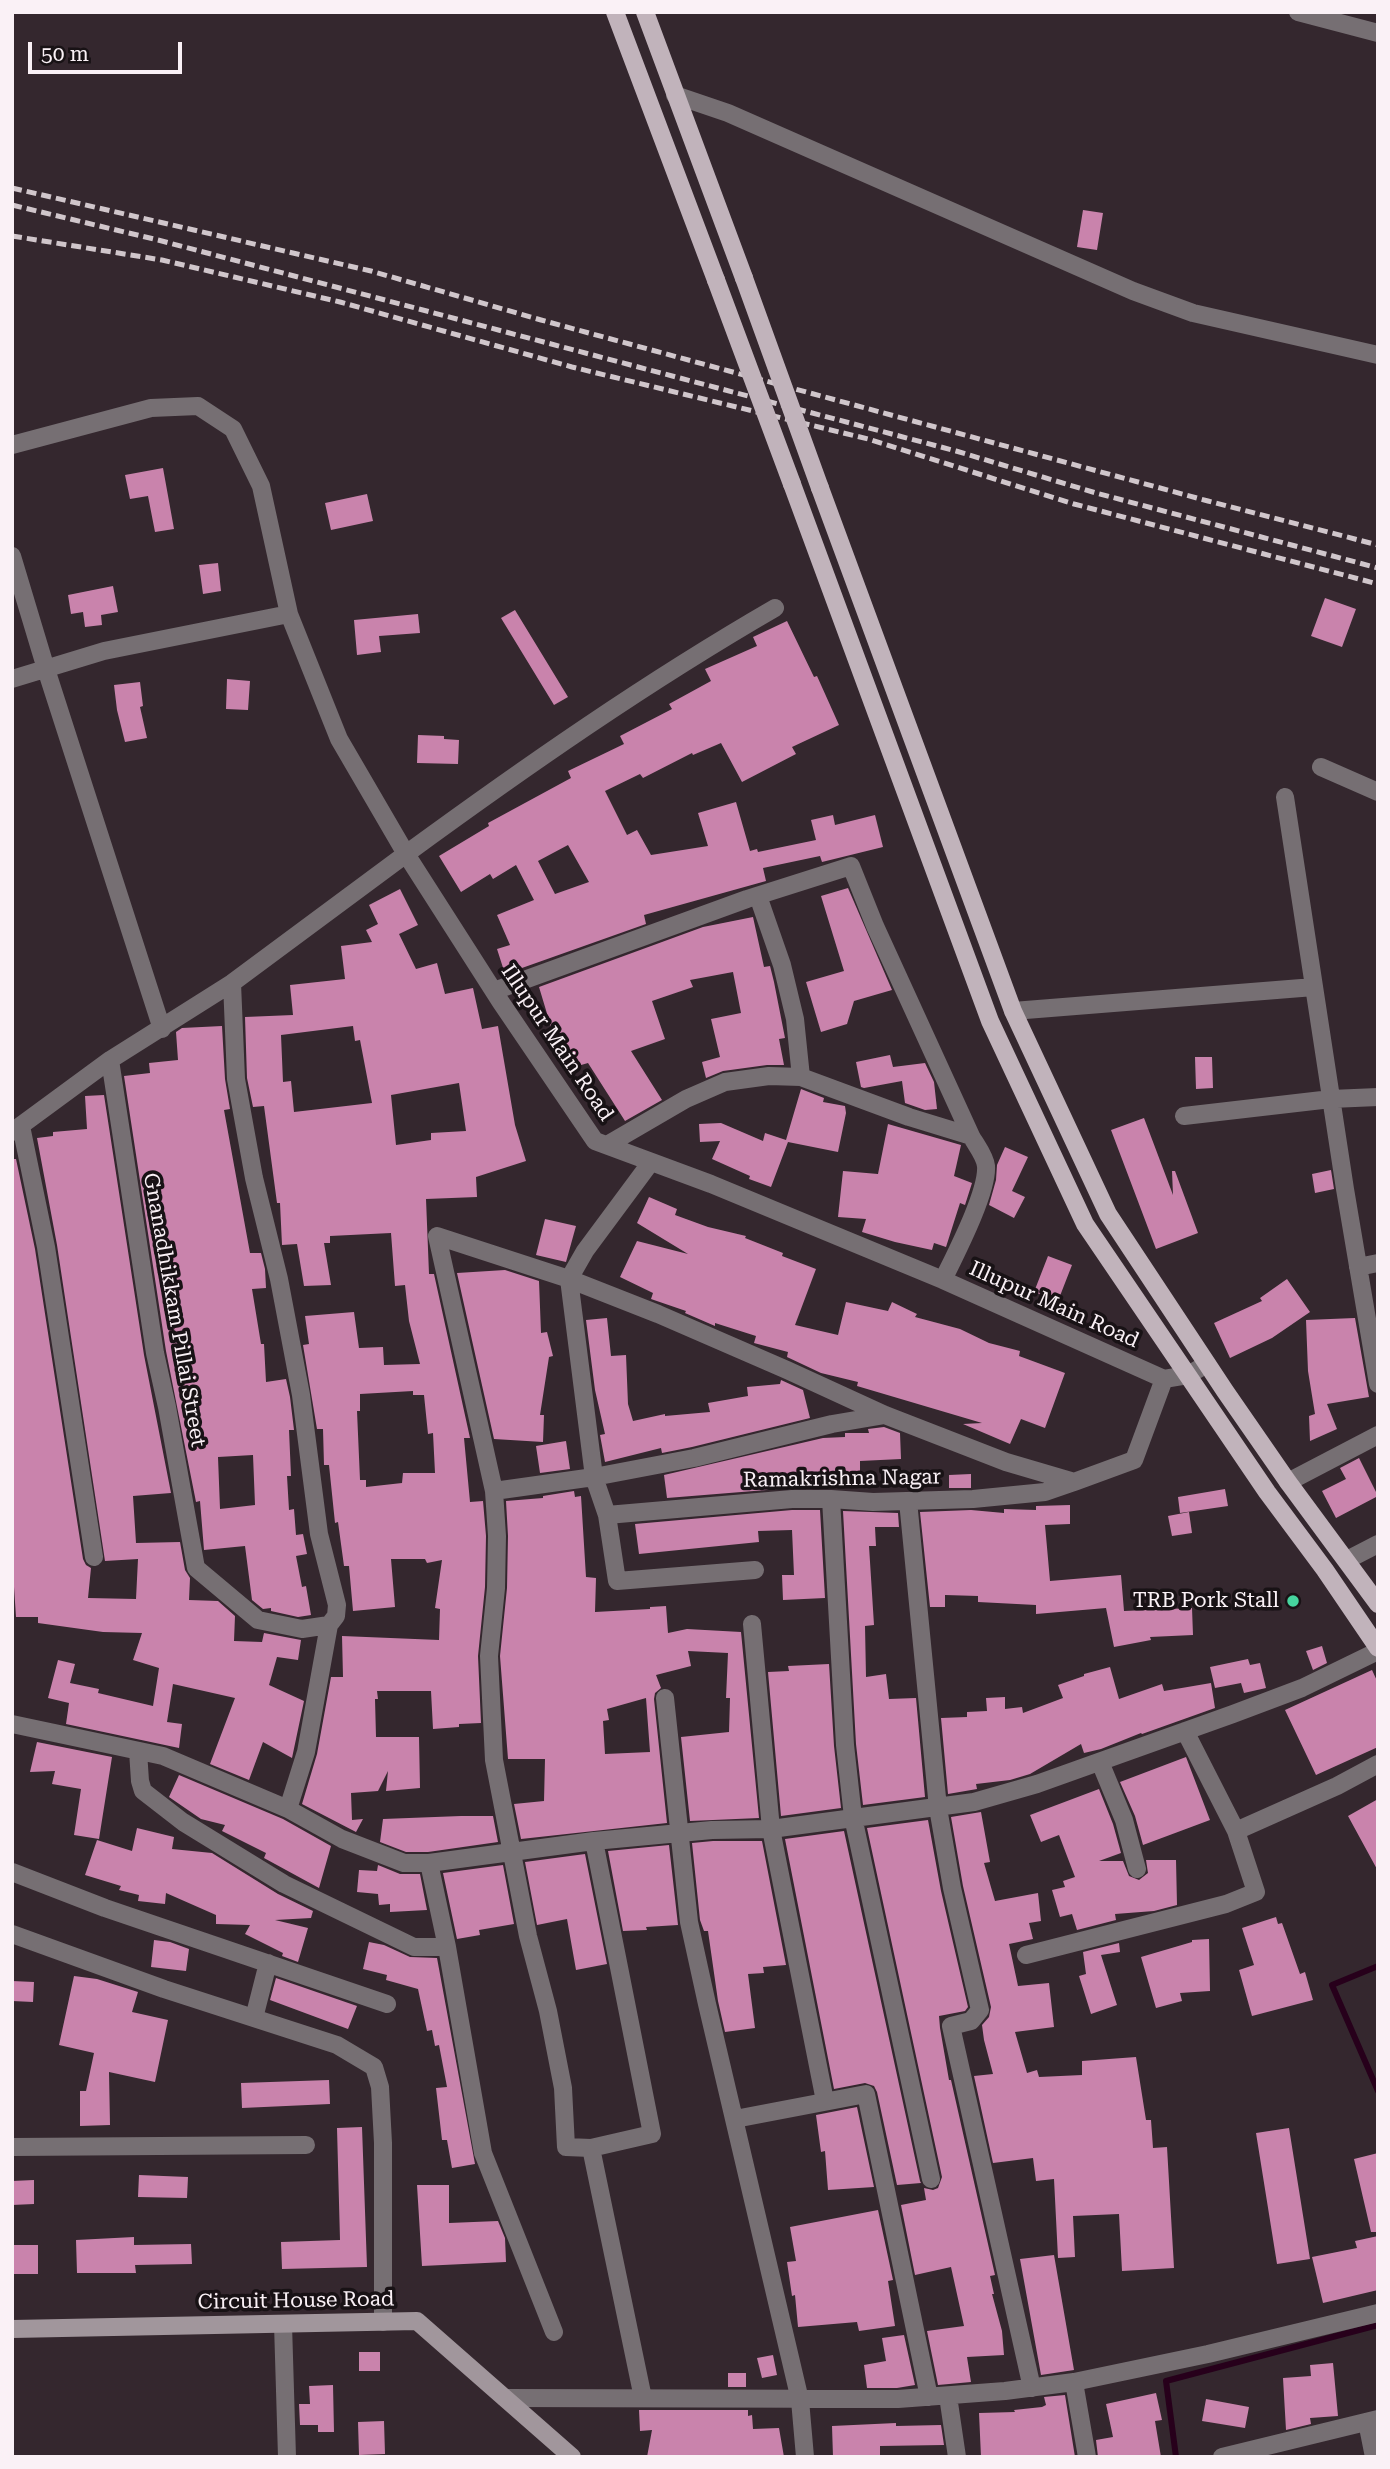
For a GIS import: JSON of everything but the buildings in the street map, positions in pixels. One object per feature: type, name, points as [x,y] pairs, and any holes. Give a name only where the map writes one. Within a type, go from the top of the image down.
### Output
[{"type":"main road","points":[[645,12],[1013,1011],[1108,1213],[1288,1482],[1378,1604]]},
{"type":"main road","points":[[617,18],[989,1021],[1085,1224],[1378,1650]]},
{"type":"street","points":[[1298,12],[1378,33]]},
{"type":"street","points":[[675,95],[728,113],[1120,285],[1193,313],[1378,355]]},
{"type":"street","name":"Illupur Main Road","points":[[12,445],[151,408],[198,406],[233,429],[261,486],[289,614],[338,739],[406,855],[595,1141],[724,1189],[943,1280],[1164,1379]]},
{"type":"street","points":[[12,556],[162,1028]]},
{"type":"street","points":[[94,1557],[46,1247],[17,1129],[110,1060],[232,984],[501,785],[705,649],[775,608]]},
{"type":"street","points":[[12,680],[104,651],[289,614]]},
{"type":"street","points":[[1321,767],[1378,792]]},
{"type":"street","points":[[1285,797],[1378,1384]]},
{"type":"street","points":[[494,991],[758,896],[851,866],[875,926],[971,1136],[986,1162],[986,1174],[972,1217],[943,1280]]},
{"type":"street","points":[[758,896],[782,965],[795,1019],[801,1077]]},
{"type":"street","points":[[232,984],[236,1079],[254,1178],[279,1279],[301,1395],[319,1534],[337,1605],[336,1616],[329,1625],[306,1752],[288,1809]]},
{"type":"street","points":[[1013,1011],[1314,987]]},
{"type":"street","name":"Gnanadhikkam Pillai Street","points":[[110,1060],[155,1353],[196,1568],[258,1620],[302,1629],[329,1625]]},
{"type":"street","points":[[607,1145],[687,1099],[724,1082],[769,1076],[801,1077],[909,1117],[971,1136]]},
{"type":"street","points":[[1184,1116],[1331,1099],[1378,1097]]},
{"type":"street","points":[[651,1162],[584,1251],[569,1279],[594,1477],[607,1515],[617,1581],[755,1570]]},
{"type":"street","name":"Ramakrishna Nagar","points":[[885,1415],[832,1424],[694,1458],[594,1477],[494,1491],[437,1236],[569,1279],[704,1334],[885,1415],[1006,1462],[1074,1482]]},
{"type":"street","points":[[1358,1267],[1378,1263]]},
{"type":"street","points":[[1164,1379],[1188,1375],[1207,1364]]},
{"type":"street","name":"Ramakrishna Nagar","points":[[607,1515],[792,1499],[873,1502],[973,1499],[1045,1492],[1134,1460],[1164,1379]]},
{"type":"street","points":[[1288,1482],[1378,1434]]},
{"type":"street","points":[[494,1491],[496,1588],[489,1656],[494,1760],[528,1936],[548,2011],[563,2088],[566,2147],[591,2148],[652,2134],[594,1841]]},
{"type":"street","points":[[831,1499],[845,1745],[853,1817],[931,2179]]},
{"type":"street","points":[[908,1501],[937,1808],[980,2010],[971,2021],[951,2026],[1032,2388]]},
{"type":"street","points":[[1347,1560],[1378,1544]]},
{"type":"street","points":[[752,1624],[771,1829],[825,2101]]},
{"type":"street","points":[[12,1724],[163,1756],[288,1809],[342,1839],[404,1863],[429,1863],[680,1832],[771,1829],[974,1802],[1037,1784],[1302,1688],[1378,1650]]},
{"type":"street","points":[[664,1698],[690,1922],[800,2400],[805,2457]]},
{"type":"street","points":[[1026,1955],[1226,1904],[1256,1892],[1236,1831],[1185,1731]]},
{"type":"street","points":[[138,1751],[143,1791],[183,1822],[284,1884],[394,1938],[414,1947],[447,1947]]},
{"type":"street","points":[[1100,1762],[1124,1821],[1137,1869]]},
{"type":"street","points":[[1236,1831],[1337,1786],[1378,1764]]},
{"type":"street","points":[[429,1863],[447,1947],[483,2153],[554,2332]]},
{"type":"street","points":[[12,1872],[105,1908],[387,2004]]},
{"type":"street","points":[[12,1934],[164,1989],[337,2045],[374,2067],[380,2087],[383,2143],[383,2322]]},
{"type":"street","points":[[254,2018],[268,1964]]},
{"type":"street","points":[[735,2119],[866,2094],[929,2397]]},
{"type":"street","points":[[12,2147],[306,2145]]},
{"type":"street","points":[[591,2148],[643,2398]]},
{"type":"street","points":[[505,2398],[800,2400],[929,2397],[1032,2388],[1208,2354],[1378,2313]]},
{"type":"street","name":"Circuit House Road","points":[[12,2329],[417,2321],[572,2457]]},
{"type":"street","points":[[283,2324],[287,2457]]},
{"type":"street","points":[[1074,2382],[1087,2457]]},
{"type":"street","points":[[948,2396],[957,2457]]},
{"type":"street","points":[[1222,2457],[1372,2420],[1374,2457]]},
{"type":"waterway","points":[[1378,1966],[1332,1985],[1378,2091]]},
{"type":"waterway","points":[[1176,2457],[1166,2381],[1378,2325]]},
{"type":"railway","points":[[12,188],[371,271],[541,320],[1378,545]]},
{"type":"railway","points":[[12,205],[158,240],[956,451],[1096,493],[1378,568]]},
{"type":"railway","points":[[12,236],[162,260],[340,302],[572,367],[868,439],[1074,504],[1378,584]]},
{"type":"place","name":"TRB Pork Stall","points":[[1293,1601]]}]
